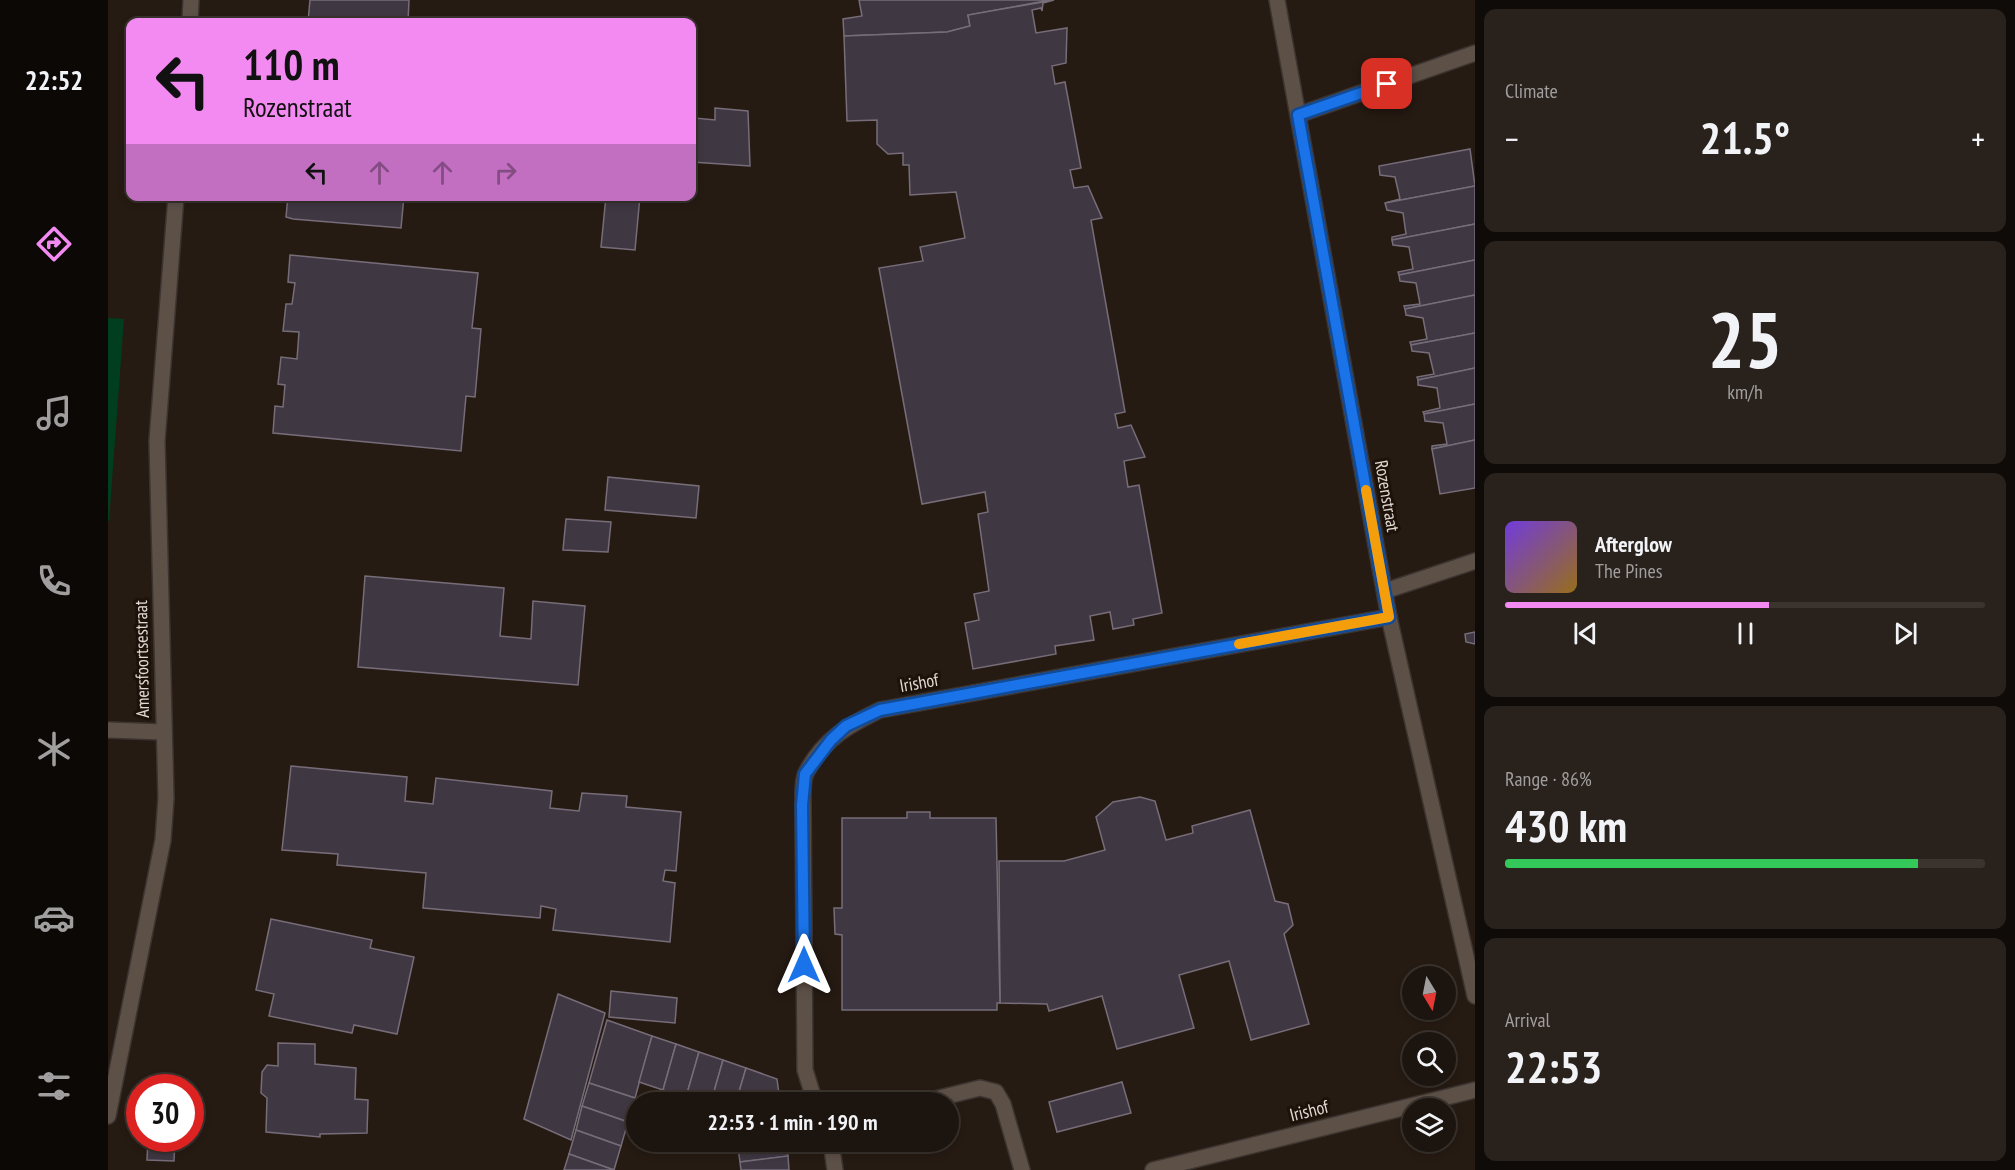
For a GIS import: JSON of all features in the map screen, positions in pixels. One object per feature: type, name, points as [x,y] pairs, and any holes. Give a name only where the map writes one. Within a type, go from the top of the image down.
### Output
[{"type":"street","points":[[190,18],[191,0]]},
{"type":"street","name":"Rozenstraat","points":[[1277,0],[1389,617],[1475,996]]},
{"type":"street","points":[[1298,115],[1475,53]]},
{"type":"street","name":"Amersfoortsestraat","points":[[108,1116],[164,840],[166,798],[157,441],[176,201]]},
{"type":"street","points":[[1385,591],[1475,561]]},
{"type":"street","name":"Irishof","points":[[812,1092],[805,1070],[802,805],[805,774],[831,740],[846,726],[880,710],[1389,617]]},
{"type":"street","points":[[108,730],[163,732]]},
{"type":"street","points":[[959,1093],[981,1088],[996,1092],[1003,1104],[1022,1170]]},
{"type":"street","name":"Irishof","points":[[1153,1170],[1475,1090]]},
{"type":"street","points":[[832,1152],[835,1170]]},
{"type":"green space","points":[[108,318],[124,319],[109,521],[108,521]]},
{"type":"building","points":[[310,0],[409,0],[408,18],[308,18]]},
{"type":"building","points":[[859,0],[1051,0],[968,15],[970,26],[947,32],[844,36],[843,19],[862,16]]},
{"type":"building","points":[[1054,0],[1043,3],[1042,11],[1041,8],[1032,10],[1036,33],[1067,28],[1066,63],[1052,66],[1055,84],[1065,82],[1081,168],[1070,170],[1074,188],[1088,186],[1102,218],[1091,220],[1125,412],[1115,414],[1118,428],[1131,425],[1145,457],[1124,461],[1128,487],[1139,485],[1162,613],[1133,619],[1134,625],[1113,629],[1110,612],[1090,616],[1094,640],[1055,646],[1056,654],[973,669],[965,623],[979,620],[974,594],[989,591],[978,514],[988,512],[985,492],[922,504],[879,268],[923,261],[920,247],[965,238],[956,192],[910,195],[909,165],[903,165],[903,153],[888,154],[877,144],[877,120],[847,121],[844,36],[947,32],[970,26],[968,15]]},
{"type":"building","points":[[715,108],[748,111],[750,166],[696,162],[696,118],[715,120]]},
{"type":"building","points":[[1470,149],[1475,186],[1385,203],[1400,199],[1395,177],[1380,175],[1379,166]]},
{"type":"building","points":[[1475,186],[1475,224],[1392,240],[1392,237],[1406,234],[1403,213],[1387,210],[1385,203]]},
{"type":"building","points":[[288,201],[404,201],[401,228],[286,217]]},
{"type":"building","points":[[606,201],[640,201],[635,250],[601,247]]},
{"type":"building","points":[[1475,224],[1475,260],[1399,275],[1398,272],[1413,269],[1409,247],[1393,245],[1392,240]]},
{"type":"building","points":[[290,255],[478,273],[472,328],[481,329],[475,397],[466,396],[461,451],[273,433],[275,406],[283,407],[285,385],[278,384],[281,357],[297,359],[299,332],[283,331],[286,304],[292,304],[295,283],[288,282]]},
{"type":"building","points":[[1475,260],[1475,295],[1405,309],[1404,306],[1420,304],[1416,283],[1400,281],[1399,275]]},
{"type":"building","points":[[1475,295],[1475,333],[1411,345],[1410,342],[1427,339],[1423,318],[1406,315],[1405,309]]},
{"type":"building","points":[[1475,333],[1475,368],[1418,380],[1417,377],[1434,374],[1429,353],[1412,351],[1411,345]]},
{"type":"building","points":[[1475,368],[1475,404],[1424,414],[1423,412],[1440,408],[1437,388],[1418,385],[1418,380]]},
{"type":"building","points":[[1475,404],[1475,440],[1432,449],[1432,446],[1447,444],[1443,423],[1425,421],[1424,414]]},
{"type":"building","points":[[1475,440],[1475,488],[1440,494],[1432,449]]},
{"type":"building","points":[[608,477],[699,486],[696,518],[605,510]]},
{"type":"building","points":[[566,519],[611,522],[608,552],[563,550]]},
{"type":"building","points":[[365,576],[504,588],[500,636],[531,639],[533,601],[585,606],[578,685],[358,667]]},
{"type":"building","points":[[1475,632],[1475,644],[1466,642],[1465,634]]},
{"type":"building","points":[[291,766],[407,777],[405,801],[433,804],[436,778],[552,791],[550,808],[579,811],[582,793],[627,796],[626,807],[681,812],[676,871],[665,870],[663,881],[675,883],[670,942],[553,930],[556,909],[541,906],[540,918],[423,908],[426,873],[337,865],[338,854],[282,850]]},
{"type":"building","points":[[1140,797],[1155,801],[1166,840],[1193,833],[1192,826],[1250,810],[1275,901],[1288,904],[1293,925],[1284,934],[1309,1024],[1251,1040],[1229,961],[1179,975],[1194,1028],[1117,1049],[1102,996],[1049,1011],[1047,1004],[1000,1003],[999,861],[1064,861],[1105,850],[1096,817],[1113,802]]},
{"type":"building","points":[[907,812],[930,812],[930,818],[996,818],[1000,1003],[997,1003],[997,1010],[842,1010],[842,935],[835,934],[834,908],[842,908],[842,818],[907,818]]},
{"type":"building","points":[[271,919],[372,940],[370,948],[414,957],[397,1034],[354,1025],[352,1033],[269,1016],[274,994],[256,990]]},
{"type":"building","points":[[611,991],[677,998],[675,1023],[609,1017]]},
{"type":"building","points":[[558,994],[605,1013],[571,1140],[524,1119]]},
{"type":"building","points":[[607,1020],[652,1036],[637,1092],[626,1092],[626,1095],[589,1083]]},
{"type":"building","points":[[652,1036],[676,1044],[663,1090],[639,1082]]},
{"type":"building","points":[[278,1043],[315,1044],[315,1064],[356,1068],[355,1099],[368,1100],[367,1133],[320,1134],[320,1137],[266,1132],[267,1098],[261,1093],[262,1072],[267,1065],[278,1066]]},
{"type":"building","points":[[676,1044],[699,1052],[687,1092],[663,1090]]},
{"type":"building","points":[[699,1052],[723,1060],[714,1092],[687,1092]]},
{"type":"building","points":[[723,1060],[746,1068],[739,1092],[714,1092]]},
{"type":"building","points":[[746,1068],[777,1079],[779,1092],[739,1092]]},
{"type":"building","points":[[1122,1082],[1131,1113],[1057,1132],[1049,1102]]},
{"type":"building","points":[[589,1083],[626,1095],[626,1121],[582,1106]]},
{"type":"building","points":[[582,1106],[626,1121],[621,1146],[576,1130]]},
{"type":"building","points":[[576,1130],[621,1146],[614,1170],[569,1154]]},
{"type":"building","points":[[147,1152],[174,1152],[174,1161],[147,1160]]},
{"type":"building","points":[[738,1152],[787,1152],[788,1156],[740,1162]]},
{"type":"building","points":[[569,1154],[614,1170],[564,1170]]},
{"type":"building","points":[[788,1156],[789,1170],[741,1170],[740,1162]]},
{"type":"slow traffic","points":[[1239,644],[1389,617],[1366,490]]},
{"type":"route","points":[[804,965],[802,805],[805,774],[831,740],[846,726],[880,710],[1389,617],[1298,115],[1387,84]]}]
